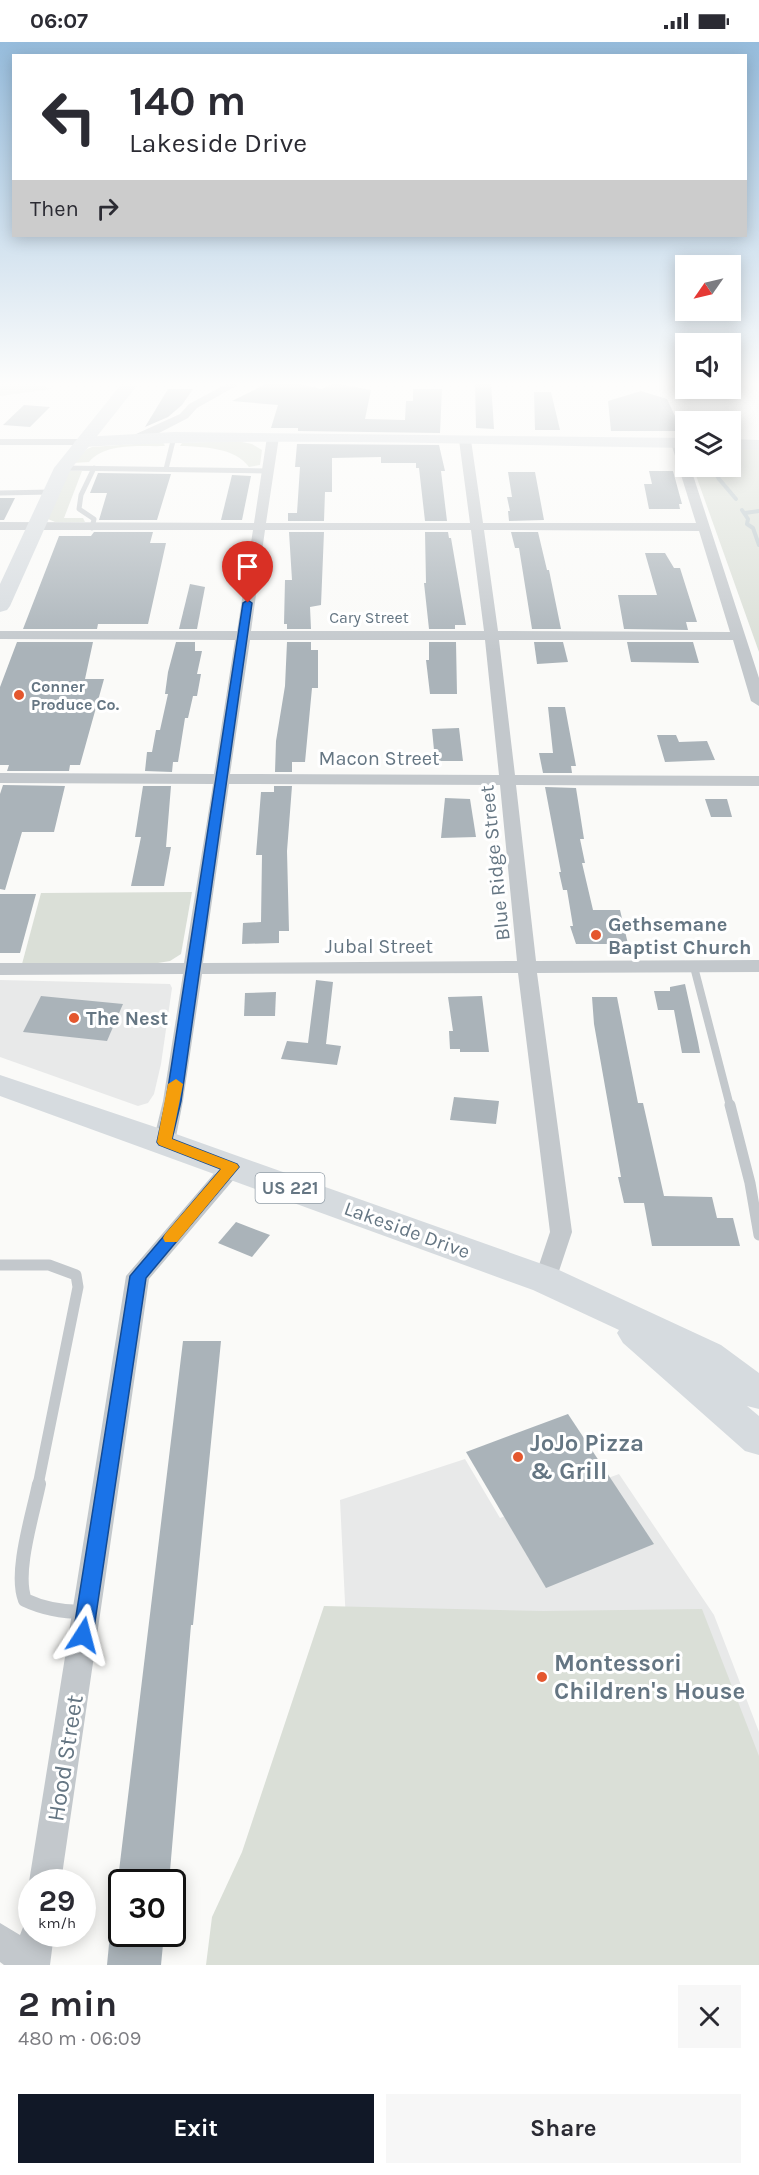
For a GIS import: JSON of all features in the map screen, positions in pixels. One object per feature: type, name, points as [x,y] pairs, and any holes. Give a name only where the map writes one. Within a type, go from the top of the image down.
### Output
[{"type":"main road","points":[[0,606],[61,472]]},
{"type":"main road","name":"Lakeside Drive","points":[[0,1085],[546,1280],[708,1355],[759,1394]]},
{"type":"main road","name":"Lakeside Drive","points":[[608,1310],[759,1439]]},
{"type":"street","points":[[164,1142],[173,1101],[268,472]]},
{"type":"street","name":"Blue Ridge Street","points":[[469,472],[492,636],[527,968],[561,1232],[546,1280]]},
{"type":"street","points":[[690,477],[737,636],[759,701]]},
{"type":"street","points":[[0,526],[34,528],[704,527]]},
{"type":"street","name":"Cary Street","points":[[0,635],[737,636]]},
{"type":"street","name":"Macon Street","points":[[0,778],[759,781]]},
{"type":"street","name":"Jubal Street","points":[[0,969],[759,966]]},
{"type":"street","name":"Hood Street","points":[[47,1869],[138,1276],[232,1167]]},
{"type":"street","points":[[0,1940],[31,1965],[34,1947]]},
{"type":"lane","points":[[92,472],[81,495],[79,509],[94,519],[92,528]]},
{"type":"lane","points":[[0,493],[51,492]]},
{"type":"lane","points":[[694,967],[750,1183],[759,1235]]},
{"type":"lane","points":[[0,1265],[54,1265],[66,1268],[76,1275],[78,1287],[21,1573],[21,1590],[25,1600],[39,1608],[53,1612],[87,1612]]},
{"type":"shaded area","points":[[67,472],[82,472],[64,518],[83,518],[85,522],[55,522],[48,519]]},
{"type":"shaded area","points":[[741,472],[759,472],[759,652],[697,477],[741,477]]},
{"type":"shaded area","points":[[192,892],[181,954],[170,961],[118,965],[22,964],[41,893]]},
{"type":"shaded area","points":[[0,980],[170,984],[172,988],[161,1064],[154,1094],[148,1103],[138,1106],[0,1057]]},
{"type":"shaded area","points":[[465,1459],[500,1518],[619,1474],[714,1615],[759,1732],[759,1939],[346,1623],[340,1500]]},
{"type":"shaded area","name":"Montessori Children's House","points":[[324,1606],[543,1611],[702,1609],[759,1756],[759,1965],[206,1965],[212,1917],[242,1852]]},
{"type":"building","points":[[300,472],[332,472],[332,492],[325,492],[324,521],[288,521],[288,513],[297,513]]},
{"type":"building","points":[[419,472],[441,472],[447,521],[425,521]]},
{"type":"building","points":[[508,472],[535,472],[544,520],[509,521],[508,511],[510,511],[507,497],[512,497]]},
{"type":"building","points":[[649,472],[673,472],[682,504],[679,504],[680,509],[649,509],[644,484],[652,484]]},
{"type":"building","points":[[98,473],[171,474],[157,520],[99,520],[107,493],[90,493]]},
{"type":"building","points":[[232,475],[251,476],[242,520],[221,520]]},
{"type":"building","points":[[0,498],[15,498],[4,520],[0,520]]},
{"type":"building","points":[[94,532],[153,532],[150,543],[166,543],[148,624],[98,624],[97,629],[23,629],[59,536],[91,536]]},
{"type":"building","points":[[289,532],[324,532],[321,605],[310,607],[311,629],[287,629],[287,624],[284,624],[285,580],[292,580]]},
{"type":"building","points":[[425,532],[448,532],[451,538],[466,625],[455,625],[455,629],[429,629],[424,583],[426,583]]},
{"type":"building","points":[[511,532],[538,532],[547,570],[549,570],[561,629],[532,629],[519,548],[515,548]]},
{"type":"building","points":[[645,553],[665,553],[674,568],[680,568],[697,622],[686,622],[688,630],[624,629],[618,595],[657,595]]},
{"type":"building","points":[[190,584],[205,587],[197,629],[179,629]]},
{"type":"building","points":[[17,642],[93,642],[85,679],[104,679],[80,765],[70,765],[69,771],[7,771],[9,765],[0,765],[0,687]]},
{"type":"building","points":[[176,642],[195,642],[195,651],[202,651],[197,674],[201,674],[197,696],[193,696],[188,718],[185,718],[178,762],[173,762],[172,772],[145,771],[147,752],[152,752],[156,730],[160,730],[168,694],[165,694],[168,672]]},
{"type":"building","points":[[287,642],[311,642],[311,650],[318,650],[318,688],[312,688],[305,762],[292,762],[292,772],[275,772],[276,741],[285,686]]},
{"type":"building","points":[[429,642],[456,642],[457,694],[430,694],[426,660],[429,660]]},
{"type":"building","points":[[534,642],[563,642],[568,662],[537,664]]},
{"type":"building","points":[[627,642],[693,642],[699,663],[631,662]]},
{"type":"building","points":[[548,707],[565,707],[576,766],[571,766],[572,773],[543,773],[539,753],[553,753]]},
{"type":"building","points":[[459,728],[463,761],[435,761],[432,729]]},
{"type":"building","points":[[657,735],[676,735],[679,742],[707,741],[715,760],[665,762]]},
{"type":"building","points":[[3,785],[65,786],[54,832],[22,832],[5,890],[0,889],[0,794]]},
{"type":"building","points":[[143,786],[171,786],[166,847],[171,847],[164,886],[131,886],[141,837],[135,837]]},
{"type":"building","points":[[274,786],[292,786],[287,851],[289,931],[279,931],[279,943],[242,944],[243,923],[261,922],[262,855],[256,855],[261,792],[274,792]]},
{"type":"building","points":[[545,787],[576,788],[584,839],[580,839],[585,863],[582,863],[593,910],[620,910],[628,944],[576,944],[570,926],[573,926],[567,890],[563,890],[559,872],[561,872]]},
{"type":"building","points":[[445,798],[470,799],[476,837],[441,838]]},
{"type":"building","points":[[705,799],[727,799],[732,817],[711,817]]},
{"type":"building","points":[[0,894],[36,894],[20,953],[0,953]]},
{"type":"building","points":[[316,980],[333,982],[326,1044],[341,1046],[337,1065],[281,1059],[287,1041],[308,1043]]},
{"type":"building","points":[[685,984],[700,1053],[682,1053],[674,1010],[658,1010],[654,991],[670,991],[670,987]]},
{"type":"building","points":[[276,992],[275,1016],[244,1016],[245,993]]},
{"type":"building","name":"The Nest","points":[[41,996],[123,1004],[107,1041],[23,1032]]},
{"type":"building","points":[[482,996],[489,1052],[460,1052],[460,1049],[450,1049],[449,1031],[453,1031],[448,997]]},
{"type":"building","points":[[592,997],[617,997],[638,1103],[643,1103],[664,1196],[712,1197],[717,1218],[733,1218],[740,1246],[652,1246],[644,1203],[624,1203],[594,1024]]},
{"type":"building","points":[[454,1097],[499,1101],[496,1124],[450,1120]]},
{"type":"building","points":[[236,1222],[270,1235],[252,1257],[218,1243]]},
{"type":"building","points":[[183,1341],[221,1341],[193,1625],[191,1625],[170,1869],[119,1869]]},
{"type":"building","points":[[568,1414],[654,1544],[546,1588],[466,1452]]},
{"type":"building","points":[[109,1947],[163,1947],[161,1965],[107,1965]]},
{"type":"waterway","points":[[718,477],[736,499]]},
{"type":"waterway","points":[[742,510],[748,519],[747,524],[753,528],[759,545]]},
{"type":"waterway","points":[[745,513],[759,511]]},
{"type":"slow traffic","points":[[171,1238],[232,1167],[164,1142],[176,1084]]},
{"type":"place","name":"Conner Produce Co.","points":[[19,695]]},
{"type":"place","name":"Gethsemane Baptist Church","points":[[596,935]]},
{"type":"place","name":"The Nest","points":[[74,1018]]},
{"type":"place","name":"JoJo Pizza & Grill","points":[[518,1457]]},
{"type":"place","name":"Montessori Children's House","points":[[542,1677]]},
{"type":"route","points":[[83,1635],[138,1276],[232,1167],[164,1142],[173,1101],[248,603]]}]
